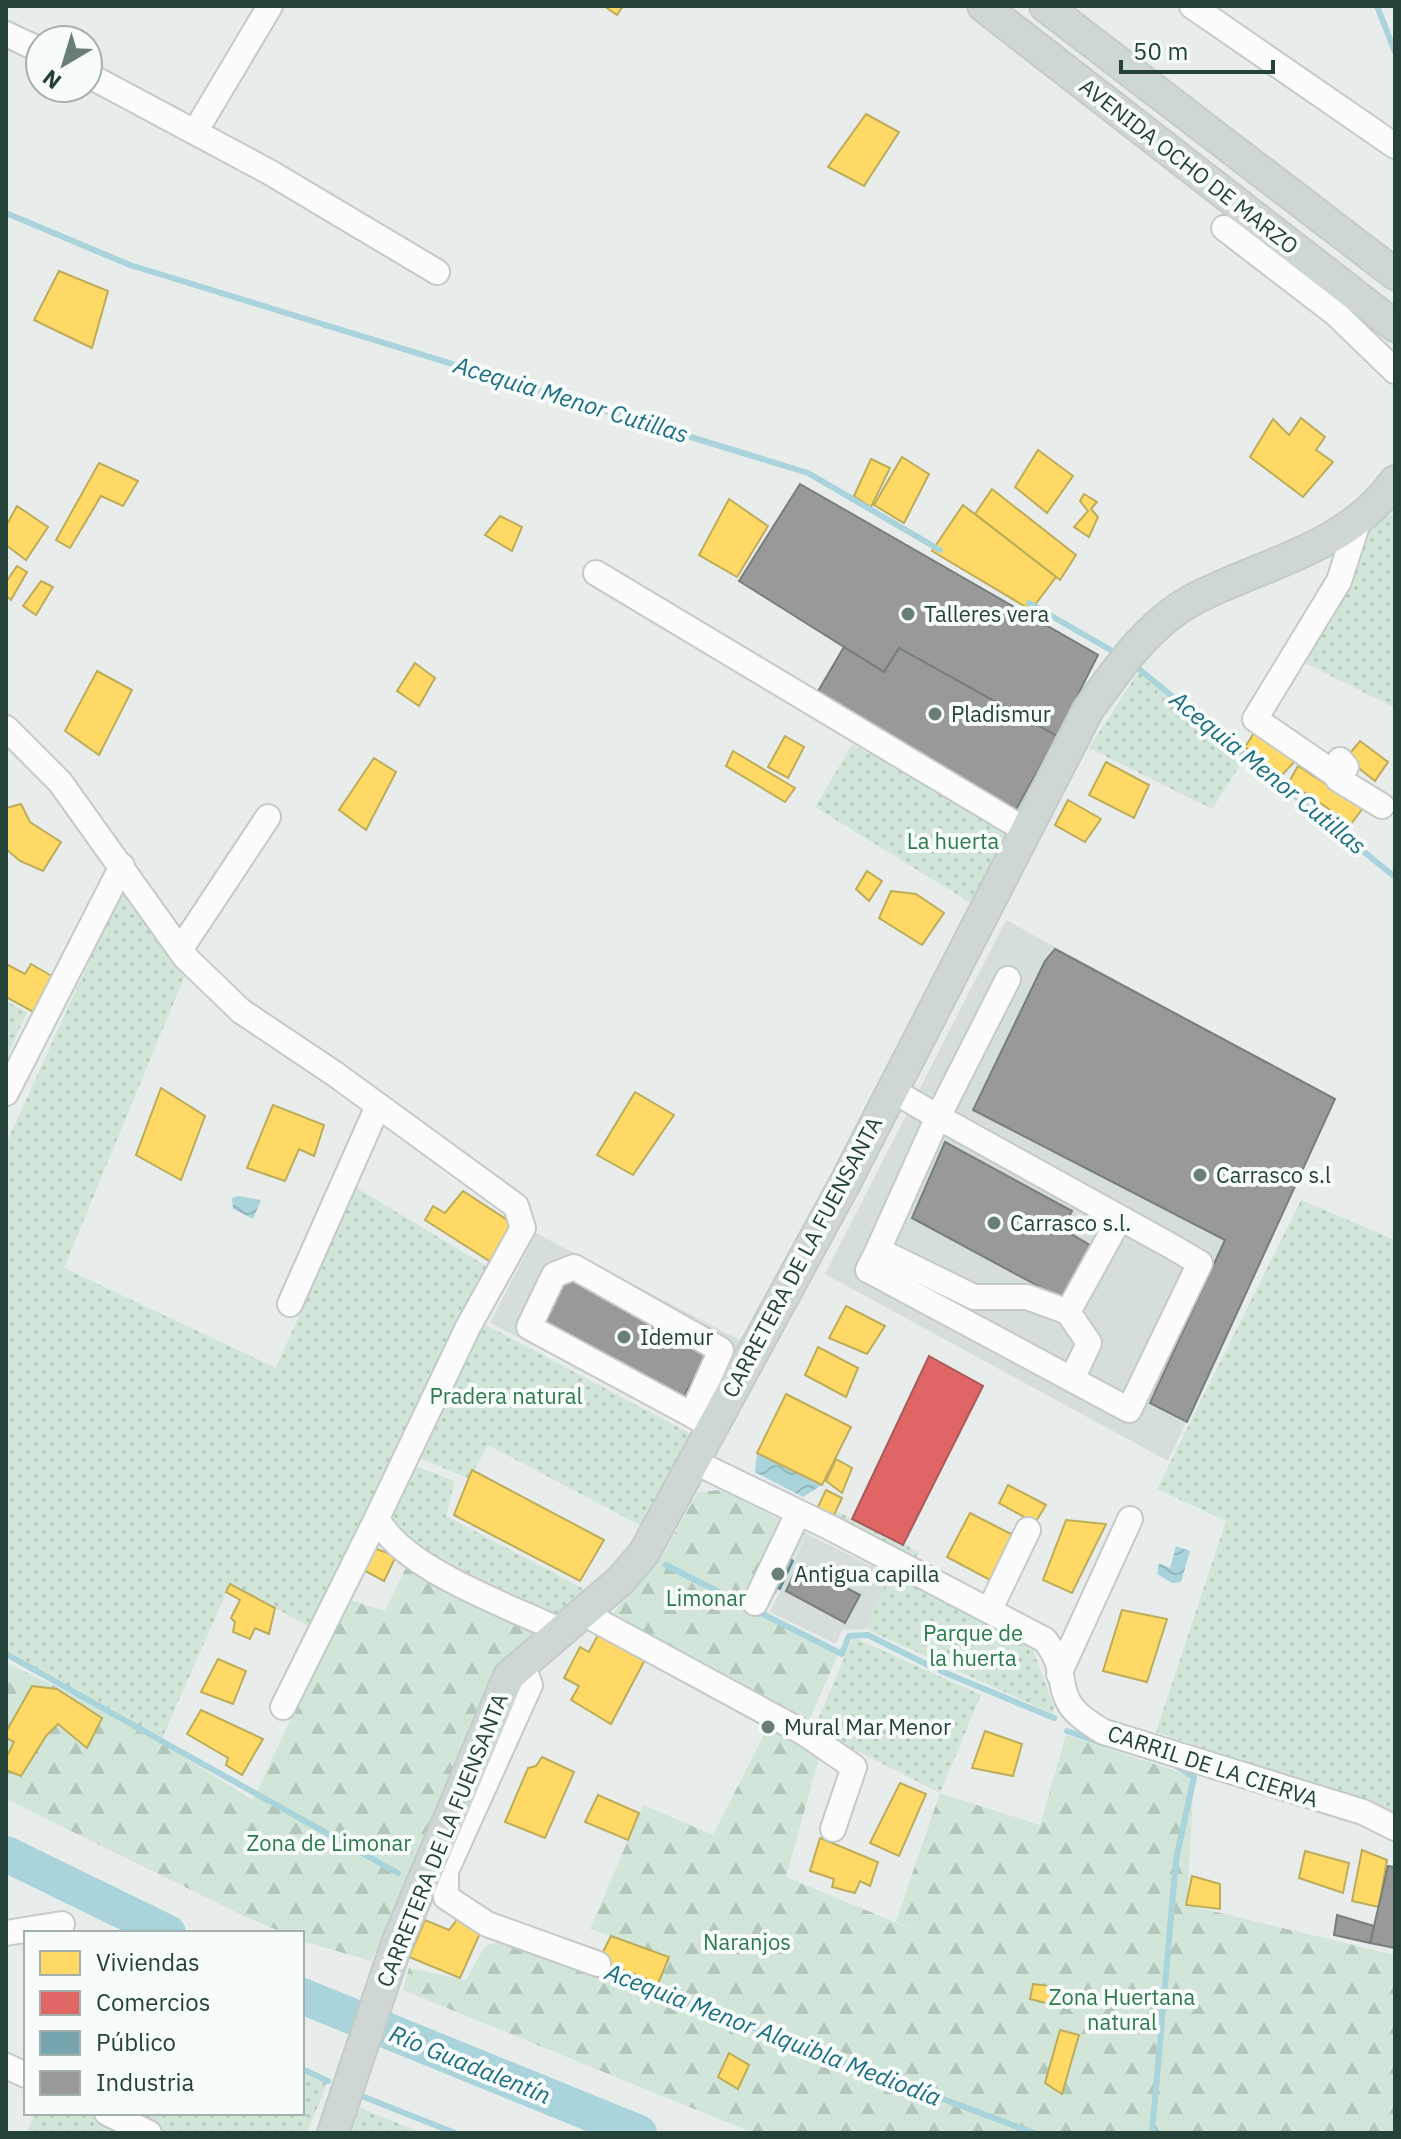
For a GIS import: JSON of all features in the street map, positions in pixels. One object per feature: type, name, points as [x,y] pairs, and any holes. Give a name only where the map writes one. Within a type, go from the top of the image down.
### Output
[{"type":"main road","name":"AVENIDA OCHO DE MARZO","points":[[983,6],[1395,326]]},
{"type":"main road","name":"AVENIDA OCHO DE MARZO","points":[[1045,6],[1395,274]]},
{"type":"main road","name":"CARRETERA DE LA FUENSANTA","points":[[333,2133],[397,1943],[509,1676],[620,1581],[644,1553],[693,1461],[701,1420],[892,1090],[1088,710],[1134,646],[1195,599],[1317,547],[1382,500],[1395,481]]},
{"type":"street","points":[[195,132],[270,6]]},
{"type":"street","points":[[1192,6],[1395,146]]},
{"type":"street","points":[[104,84],[271,173],[437,272]]},
{"type":"street","points":[[1224,228],[1336,314],[1395,371]]},
{"type":"street","points":[[1360,516],[1339,581],[1255,719],[1332,772],[1340,760],[1346,767],[1338,779],[1382,806]]},
{"type":"street","points":[[596,573],[1025,830]]},
{"type":"street","points":[[6,728],[60,782],[180,950],[241,1011],[516,1206],[523,1228],[468,1327],[283,1707]]},
{"type":"street","points":[[180,950],[268,817]]},
{"type":"street","points":[[6,1093],[122,866]]},
{"type":"street","points":[[892,1090],[938,1117],[1200,1263],[1129,1410],[868,1270],[938,1117],[1008,979]]},
{"type":"street","points":[[290,1304],[378,1106]]},
{"type":"street","points":[[938,1117],[1120,1218],[1068,1312]]},
{"type":"street","points":[[878,1250],[974,1297],[1027,1297],[1068,1312],[1089,1343],[1072,1379]]},
{"type":"street","points":[[574,1267],[721,1350],[701,1420],[529,1327],[554,1275],[574,1267]]},
{"type":"street","name":"CARRIL DE LA CIERVA","points":[[693,1461],[990,1609],[1045,1640],[1056,1655],[1063,1699],[1079,1718],[1104,1732],[1363,1812],[1395,1828]]},
{"type":"street","points":[[755,1603],[798,1513]]},
{"type":"street","points":[[377,1518],[387,1537],[415,1560],[572,1622],[806,1734],[854,1767],[833,1829]]},
{"type":"street","points":[[1059,1674],[1130,1519]]},
{"type":"street","points":[[990,1609],[1028,1530]]},
{"type":"street","points":[[522,1663],[530,1685],[446,1871],[446,1897],[487,1924],[598,1964]]},
{"type":"street","points":[[6,1933],[62,1924]]},
{"type":"street","points":[[111,2115],[149,2133]]},
{"type":"shaded area","points":[[1006,920],[1335,1099],[1168,1461],[825,1274]]},
{"type":"shaded area","points":[[536,1233],[743,1342],[691,1427],[490,1323]]},
{"type":"shaded area","points":[[807,1534],[890,1575],[866,1629],[842,1630],[836,1644],[770,1612]]},
{"type":"green space","points":[[1390,514],[1395,518],[1395,708],[1299,660],[1364,534]]},
{"type":"green space","points":[[1140,670],[1246,756],[1212,809],[1089,748]]},
{"type":"green space","name":"La huerta","points":[[852,745],[1018,825],[971,903],[815,807]]},
{"type":"green space","points":[[121,891],[186,973],[64,1268],[276,1368],[355,1187],[488,1267],[310,1627],[230,1584],[161,1741],[6,1653],[6,1144]]},
{"type":"green space","points":[[6,1001],[27,1012],[6,1059]]},
{"type":"green space","points":[[1301,1200],[1395,1240],[1395,1812],[1156,1732],[1226,1521],[1157,1489]]},
{"type":"green space","name":"Pradera natural","points":[[482,1323],[693,1435],[643,1527],[488,1445],[469,1479],[417,1457]]},
{"type":"green space","points":[[415,1466],[455,1481],[446,1516],[586,1590],[557,1617],[407,1544],[389,1513]]},
{"type":"green space","name":"Limonar","points":[[722,1490],[807,1534],[765,1615],[839,1652],[807,1725],[606,1621],[664,1553],[698,1492]]},
{"type":"green space","points":[[836,1511],[919,1552],[915,1560],[832,1519]]},
{"type":"green space","name":"Zona de Limonar","points":[[411,1557],[535,1632],[496,1678],[371,1961],[304,1942],[304,1931],[279,1931],[248,1918],[6,1799],[6,1663],[116,1715],[253,1800],[347,1599],[385,1611]]},
{"type":"green space","name":"Parque de la huerta","points":[[890,1575],[1030,1642],[1054,1707],[1053,1714],[866,1629]]},
{"type":"green space","points":[[853,1637],[981,1695],[940,1793],[814,1729]]},
{"type":"green space","name":"Zona Huertana natural","points":[[768,1727],[823,1744],[786,1877],[916,1931],[896,1921],[940,1793],[1040,1825],[1066,1735],[1194,1777],[1187,1905],[1395,1955],[1395,2133],[753,2133],[403,1990],[409,1968],[466,1980],[485,1946],[512,1938],[656,1988],[669,1957],[590,1929],[643,1805],[713,1835]]},
{"type":"green space","points":[[304,2070],[328,2081],[307,2133],[27,2133],[34,2115],[304,2115]]},
{"type":"green space","points":[[360,2108],[422,2133],[350,2133]]},
{"type":"water","points":[[238,1196],[261,1200],[253,1219],[233,1209],[232,1198]]},
{"type":"water","points":[[757,1453],[822,1485],[803,1497],[755,1472]]},
{"type":"water","points":[[1176,1546],[1190,1551],[1181,1582],[1172,1583],[1157,1574],[1159,1563],[1170,1568]]},
{"type":"building: Viviendas","points":[[604,6],[623,6],[617,15]]},
{"type":"building: Viviendas","points":[[866,114],[899,132],[864,186],[828,167]]},
{"type":"building: Viviendas","points":[[59,271],[108,291],[92,348],[34,320]]},
{"type":"building: Viviendas","points":[[1301,418],[1325,437],[1316,450],[1333,462],[1303,497],[1250,457],[1273,419],[1289,435]]},
{"type":"building: Viviendas","points":[[1038,450],[1073,476],[1047,513],[1015,487]]},
{"type":"building: Viviendas","points":[[902,457],[929,474],[904,523],[874,505]]},
{"type":"building: Viviendas","points":[[871,459],[890,468],[871,507],[854,496]]},
{"type":"building: Viviendas","points":[[99,463],[138,481],[123,506],[101,496],[70,548],[56,540]]},
{"type":"building: Viviendas","points":[[992,489],[1076,555],[1060,580],[975,514]]},
{"type":"building: Viviendas","points":[[1084,494],[1097,502],[1091,509],[1098,517],[1089,537],[1074,527],[1088,511],[1080,501]]},
{"type":"building: Viviendas","points":[[729,499],[768,526],[737,577],[699,555]]},
{"type":"building: Viviendas","points":[[963,505],[1056,577],[1031,610],[932,551]]},
{"type":"building: Viviendas","points":[[17,506],[48,527],[26,560],[6,545],[6,526]]},
{"type":"building: Viviendas","points":[[500,516],[522,527],[512,551],[485,535]]},
{"type":"building: Viviendas","points":[[17,566],[27,572],[11,600],[6,596],[6,582]]},
{"type":"building: Viviendas","points":[[41,581],[53,587],[36,615],[23,606]]},
{"type":"building: Viviendas","points":[[415,663],[435,678],[419,706],[397,691]]},
{"type":"building: Viviendas","points":[[97,671],[132,690],[99,755],[65,731]]},
{"type":"building: Viviendas","points":[[1256,730],[1296,760],[1281,776],[1245,747]]},
{"type":"building: Viviendas","points":[[785,736],[804,747],[788,778],[768,767]]},
{"type":"building: Viviendas","points":[[1360,741],[1388,762],[1375,781],[1346,758]]},
{"type":"building: Viviendas","points":[[733,751],[795,788],[785,802],[726,766]]},
{"type":"building: Viviendas","points":[[374,758],[396,772],[366,830],[339,810]]},
{"type":"building: Viviendas","points":[[1106,762],[1149,785],[1134,818],[1089,795]]},
{"type":"building: Viviendas","points":[[1298,766],[1363,808],[1351,824],[1289,782]]},
{"type":"building: Viviendas","points":[[1068,800],[1101,819],[1085,842],[1055,825]]},
{"type":"building: Viviendas","points":[[21,804],[30,822],[61,842],[43,871],[20,861],[6,849],[6,808]]},
{"type":"building: Viviendas","points":[[867,871],[882,881],[869,901],[856,889]]},
{"type":"building: Viviendas","points":[[891,891],[916,894],[944,913],[922,945],[879,918]]},
{"type":"building: Viviendas","points":[[6,964],[25,974],[31,964],[57,979],[37,1014],[6,997]]},
{"type":"building: Viviendas","points":[[161,1088],[205,1116],[181,1180],[136,1155]]},
{"type":"building: Viviendas","points":[[635,1092],[674,1115],[633,1175],[597,1155]]},
{"type":"building: Viviendas","points":[[273,1105],[324,1125],[314,1156],[299,1149],[285,1181],[247,1168]]},
{"type":"building: Viviendas","points":[[463,1191],[512,1223],[491,1262],[425,1220],[433,1206],[445,1213]]},
{"type":"building: Viviendas","points":[[846,1306],[885,1326],[867,1354],[829,1338]]},
{"type":"building: Viviendas","points":[[818,1347],[858,1368],[846,1397],[805,1375]]},
{"type":"building: Viviendas","points":[[786,1394],[851,1427],[822,1485],[757,1453]]},
{"type":"building: Viviendas","points":[[836,1459],[852,1468],[842,1493],[826,1481]]},
{"type":"building: Viviendas","points":[[472,1470],[604,1540],[580,1581],[454,1515]]},
{"type":"building: Viviendas","points":[[1008,1485],[1046,1505],[1035,1523],[999,1503]]},
{"type":"building: Viviendas","points":[[826,1490],[842,1498],[832,1519],[816,1511]]},
{"type":"building: Viviendas","points":[[970,1513],[1013,1535],[990,1580],[947,1557]]},
{"type":"building: Viviendas","points":[[1066,1520],[1106,1524],[1072,1593],[1043,1580]]},
{"type":"building: Viviendas","points":[[371,1547],[396,1556],[384,1581],[360,1568]]},
{"type":"building: Viviendas","points":[[230,1584],[275,1608],[269,1634],[255,1628],[250,1639],[233,1632],[235,1622],[231,1618],[240,1600],[226,1592]]},
{"type":"building: Viviendas","points":[[1122,1610],[1167,1619],[1147,1682],[1103,1671]]},
{"type":"building: Viviendas","points":[[600,1631],[647,1656],[611,1724],[571,1700],[579,1686],[564,1678],[580,1647],[589,1652]]},
{"type":"building: Viviendas","points":[[218,1659],[246,1671],[233,1704],[201,1692]]},
{"type":"building: Viviendas","points":[[32,1686],[57,1689],[102,1718],[87,1748],[58,1724],[46,1736],[21,1776],[6,1770],[6,1758],[14,1742],[6,1738],[6,1732]]},
{"type":"building: Viviendas","points":[[201,1710],[263,1739],[242,1775],[226,1765],[228,1758],[187,1734]]},
{"type":"building: Viviendas","points":[[985,1731],[1022,1744],[1013,1776],[972,1768]]},
{"type":"building: Viviendas","points":[[542,1757],[574,1772],[545,1838],[505,1822],[528,1768],[536,1766]]},
{"type":"building: Viviendas","points":[[900,1783],[926,1794],[899,1856],[870,1843]]},
{"type":"building: Viviendas","points":[[598,1795],[639,1813],[628,1840],[585,1822]]},
{"type":"building: Viviendas","points":[[820,1838],[878,1862],[870,1886],[860,1881],[855,1893],[832,1887],[834,1879],[810,1871]]},
{"type":"building: Viviendas","points":[[1362,1850],[1387,1860],[1379,1907],[1352,1901]]},
{"type":"building: Viviendas","points":[[1305,1851],[1349,1863],[1343,1893],[1299,1878]]},
{"type":"building: Viviendas","points":[[1192,1876],[1220,1884],[1220,1909],[1186,1905]]},
{"type":"building: Viviendas","points":[[459,1917],[481,1931],[460,1978],[409,1957],[425,1920],[449,1930]]},
{"type":"building: Viviendas","points":[[611,1936],[669,1957],[658,1984],[599,1960]]},
{"type":"building: Viviendas","points":[[1033,1984],[1057,1987],[1054,2005],[1030,1999]]},
{"type":"building: Viviendas","points":[[1060,2030],[1079,2035],[1062,2094],[1045,2083]]},
{"type":"building: Viviendas","points":[[729,2053],[749,2065],[738,2089],[718,2077]]},
{"type":"building: Comercios","points":[[929,1356],[983,1386],[903,1545],[852,1519]]},
{"type":"building: Público","name":"Antigua capilla","points":[[779,1553],[793,1561],[780,1589],[766,1580]]},
{"type":"building: Industria","name":"Talleres vera","points":[[800,484],[1098,655],[1057,736],[899,648],[884,672],[739,581]]},
{"type":"building: Industria","name":"Pladismur","points":[[844,647],[884,672],[899,648],[1057,736],[1014,813],[817,693]]},
{"type":"building: Industria","name":"Carrasco s.l","points":[[1055,949],[1335,1099],[1187,1422],[1150,1403],[1225,1240],[973,1110],[1045,961]]},
{"type":"building: Industria","name":"Carrasco s.l.","points":[[945,1142],[1072,1211],[1063,1229],[1095,1248],[1060,1298],[912,1218]]},
{"type":"building: Industria","name":"Idemur","points":[[569,1277],[709,1351],[682,1399],[540,1322],[559,1281]]},
{"type":"building: Industria","points":[[799,1563],[860,1595],[845,1623],[786,1591]]},
{"type":"building: Industria","points":[[1388,1866],[1395,1867],[1395,1948],[1370,1943]]},
{"type":"building: Industria","points":[[1337,1915],[1374,1926],[1370,1943],[1334,1935]]},
{"type":"waterway","points":[[1377,6],[1395,52]]},
{"type":"waterway","name":"Acequia Menor Cutillas","points":[[6,213],[130,265],[808,473],[940,550]]},
{"type":"waterway","name":"Acequia Menor Cutillas","points":[[1029,603],[1109,649]]},
{"type":"waterway","name":"Acequia Menor Cutillas","points":[[1140,670],[1395,877]]},
{"type":"waterway","points":[[666,1565],[748,1607]]},
{"type":"waterway","points":[[757,1611],[842,1654],[849,1636],[868,1635],[928,1665]]},
{"type":"waterway","name":"Acequia Menor Alquibla Mediodía","points":[[6,1654],[398,1873]]},
{"type":"waterway","points":[[941,1671],[1054,1718]]},
{"type":"waterway","points":[[1067,1731],[1104,1744]]},
{"type":"waterway","points":[[1152,2133],[1176,1860],[1194,1777],[1176,1766]]},
{"type":"waterway","name":"Río Guadalentín","points":[[6,1854],[164,1931]]},
{"type":"waterway","name":"Acequia Menor Alquibla Mediodía","points":[[599,1970],[1034,2133]]},
{"type":"waterway","name":"Río Guadalentín","points":[[304,1997],[639,2133]]},
{"type":"waterway","points":[[304,2070],[328,2081]]},
{"type":"waterway","points":[[364,2097],[455,2133]]},
{"type":"place","name":"Talleres vera","points":[[908,614]]},
{"type":"place","name":"Pladismur","points":[[935,714]]},
{"type":"place","name":"Carrasco s.l","points":[[1200,1175]]},
{"type":"place","name":"Carrasco s.l.","points":[[994,1223]]},
{"type":"place","name":"Idemur","points":[[624,1337]]},
{"type":"place","name":"Antigua capilla","points":[[778,1574]]},
{"type":"place","name":"Mural Mar Menor","points":[[768,1727]]},
{"type":"park label","name":"Naranjos","points":[[747,1942]]}]
